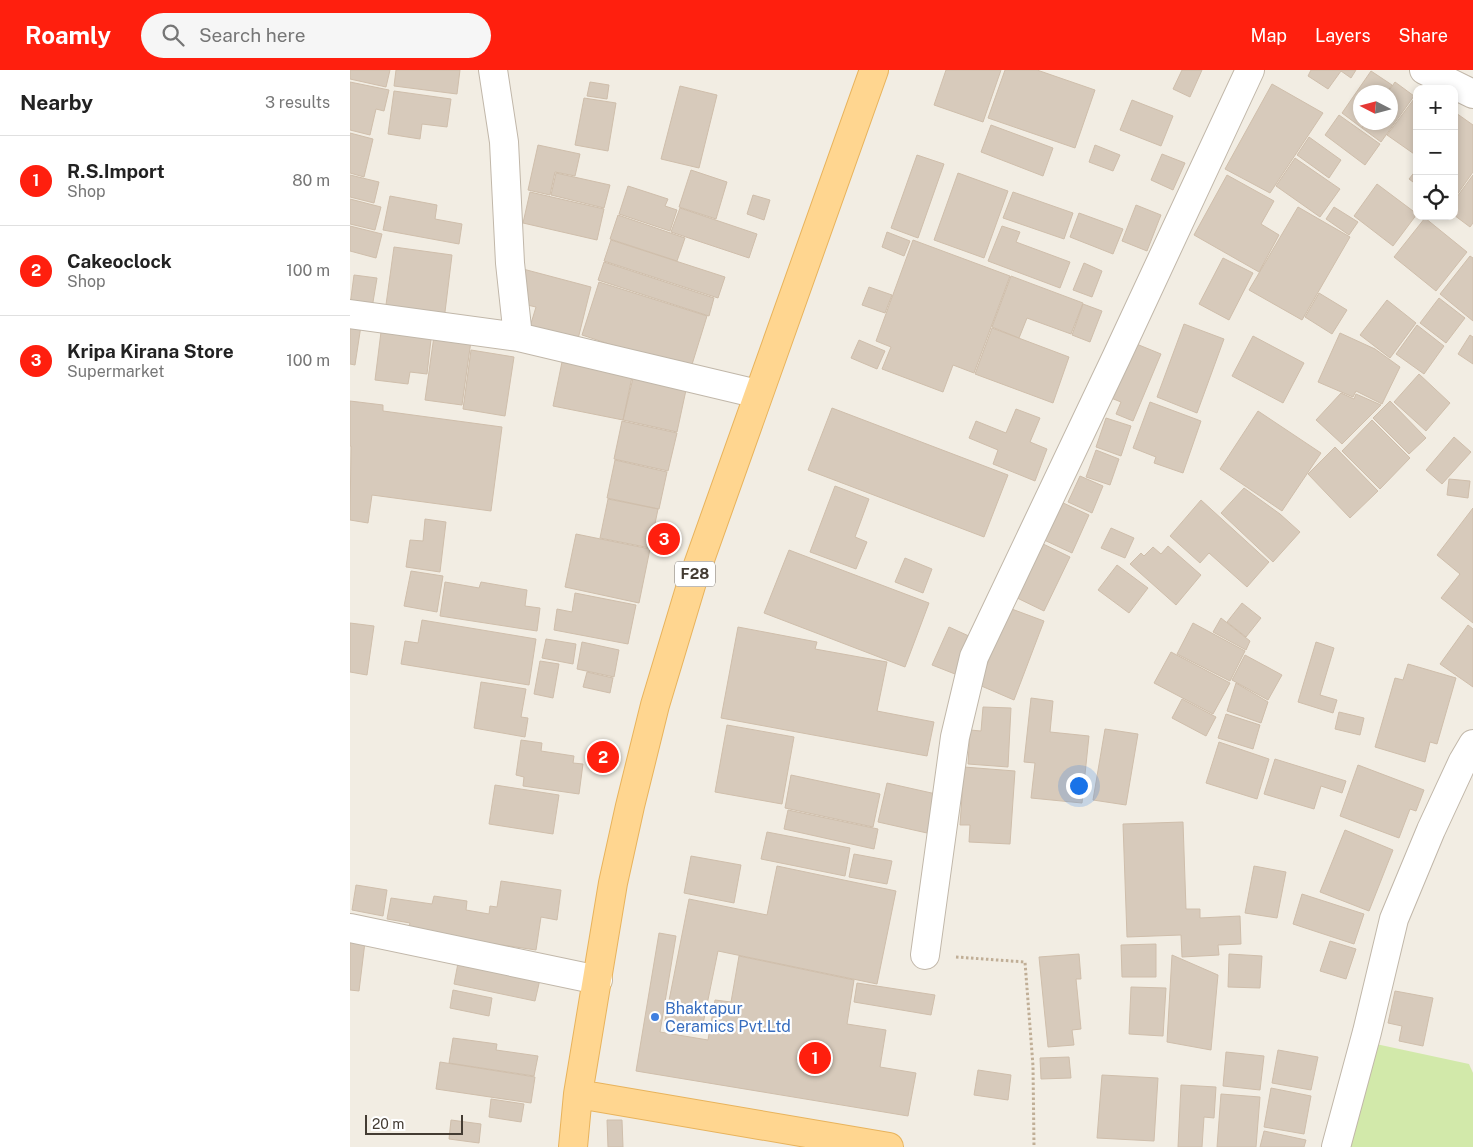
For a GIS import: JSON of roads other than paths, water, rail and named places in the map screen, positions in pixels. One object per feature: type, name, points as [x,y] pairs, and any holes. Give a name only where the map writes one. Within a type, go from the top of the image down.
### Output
[{"type":"main road","name":"F28","points":[[573,1147],[578,1094],[613,883],[655,705],[692,582],[874,70]]},
{"type":"main road","points":[[578,1094],[889,1147]]},
{"type":"street","points":[[492,70],[504,142],[510,263],[518,338]]},
{"type":"street","points":[[925,955],[955,738],[974,657],[1250,70]]},
{"type":"street","points":[[1424,70],[1473,94]]},
{"type":"street","points":[[350,314],[518,338],[758,394]]},
{"type":"street","points":[[1336,1147],[1367,1032],[1394,919],[1431,830],[1463,761],[1473,744]]},
{"type":"street","points":[[350,928],[598,980]]},
{"type":"place","name":"Kripa Kirana Store","points":[[664,539]]},
{"type":"place","name":"Cakeoclock","points":[[603,757]]},
{"type":"place","name":"Bhaktapur Ceramics Pvt.Ltd","points":[[655,1017]]},
{"type":"place","name":"R.S.Import","points":[[815,1058]]}]
